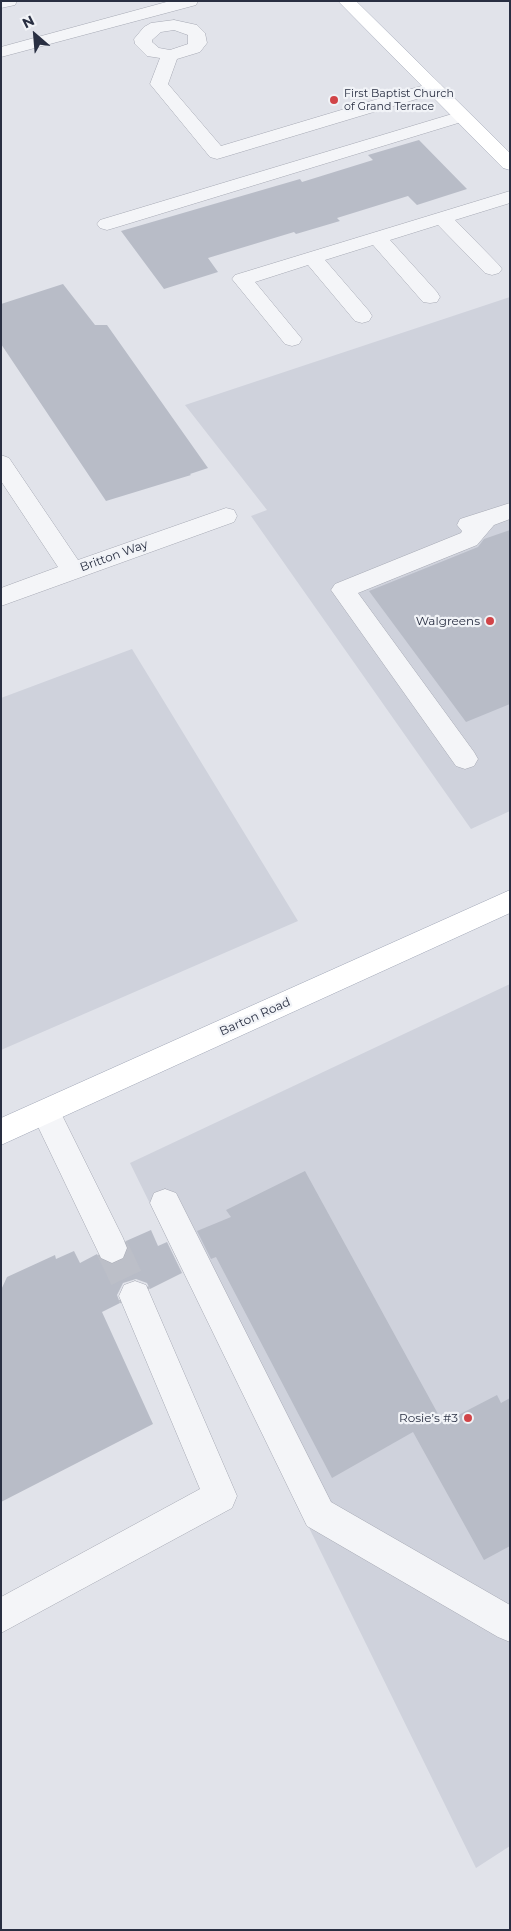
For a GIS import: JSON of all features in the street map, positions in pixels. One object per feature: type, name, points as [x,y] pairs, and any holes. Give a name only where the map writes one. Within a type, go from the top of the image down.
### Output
[{"type":"main road","points":[[346,1],[510,164]]},
{"type":"main road","name":"Barton Road","points":[[1,1132],[510,901]]},
{"type":"street","points":[[1,3],[9,1]]},
{"type":"street","points":[[1,52],[175,3],[190,1]]},
{"type":"street","points":[[143,12],[156,27]]},
{"type":"street","points":[[184,26],[196,33],[199,38],[198,43],[188,52],[170,55],[153,52],[144,44],[145,35],[156,27],[184,26]]},
{"type":"street","points":[[170,55],[159,84],[217,153],[434,88]]},
{"type":"street","points":[[107,224],[462,116]]},
{"type":"street","points":[[292,339],[242,279],[510,197]]},
{"type":"street","points":[[442,218],[492,269]]},
{"type":"street","points":[[377,238],[430,296]]},
{"type":"street","points":[[313,258],[362,316]]},
{"type":"street","points":[[1,463],[73,571]]},
{"type":"street","points":[[465,759],[342,582],[469,539],[486,519],[510,511]]},
{"type":"street","name":"Britton Way","points":[[1,597],[226,516]]},
{"type":"street","points":[[46,1112],[112,1248]]},
{"type":"street","points":[[165,1203],[319,1514],[510,1625]]},
{"type":"street","points":[[1,1616],[220,1496],[136,1296]]},
{"type":"shaded area","points":[[510,297],[510,811],[471,829],[251,516],[267,510],[185,405]]},
{"type":"shaded area","points":[[132,649],[298,921],[1,1050],[1,698]]},
{"type":"shaded area","points":[[510,984],[510,1846],[476,1868],[130,1163]]},
{"type":"building","points":[[419,140],[467,189],[417,205],[408,196],[337,218],[340,221],[296,234],[294,232],[208,258],[218,272],[164,289],[121,231],[300,179],[302,182],[373,160],[368,155]]},
{"type":"building","points":[[63,284],[95,325],[107,325],[208,468],[106,501],[1,344],[1,304]]},
{"type":"building","name":"Walgreens","points":[[510,530],[510,704],[466,722],[369,591],[478,547],[484,539]]},
{"type":"building","points":[[305,1171],[443,1423],[497,1395],[501,1403],[510,1398],[510,1546],[484,1560],[413,1432],[332,1478],[216,1257],[211,1259],[197,1231],[231,1217],[226,1210]]},
{"type":"building","points":[[151,1230],[158,1246],[167,1242],[182,1273],[150,1289],[147,1283],[136,1279],[123,1283],[117,1295],[120,1303],[102,1312],[153,1424],[1,1502],[1,1290],[7,1277],[55,1255],[56,1259],[74,1251],[80,1263],[97,1254],[100,1260],[113,1265],[125,1259],[129,1249],[126,1241]]},
{"type":"tunnel","points":[[112,1248],[135,1296]]},
{"type":"place","name":"First Baptist Church of Grand Terrace","points":[[334,100]]},
{"type":"place","name":"Walgreens","points":[[490,621]]},
{"type":"place","name":"Rosie’s #3","points":[[468,1418]]}]
